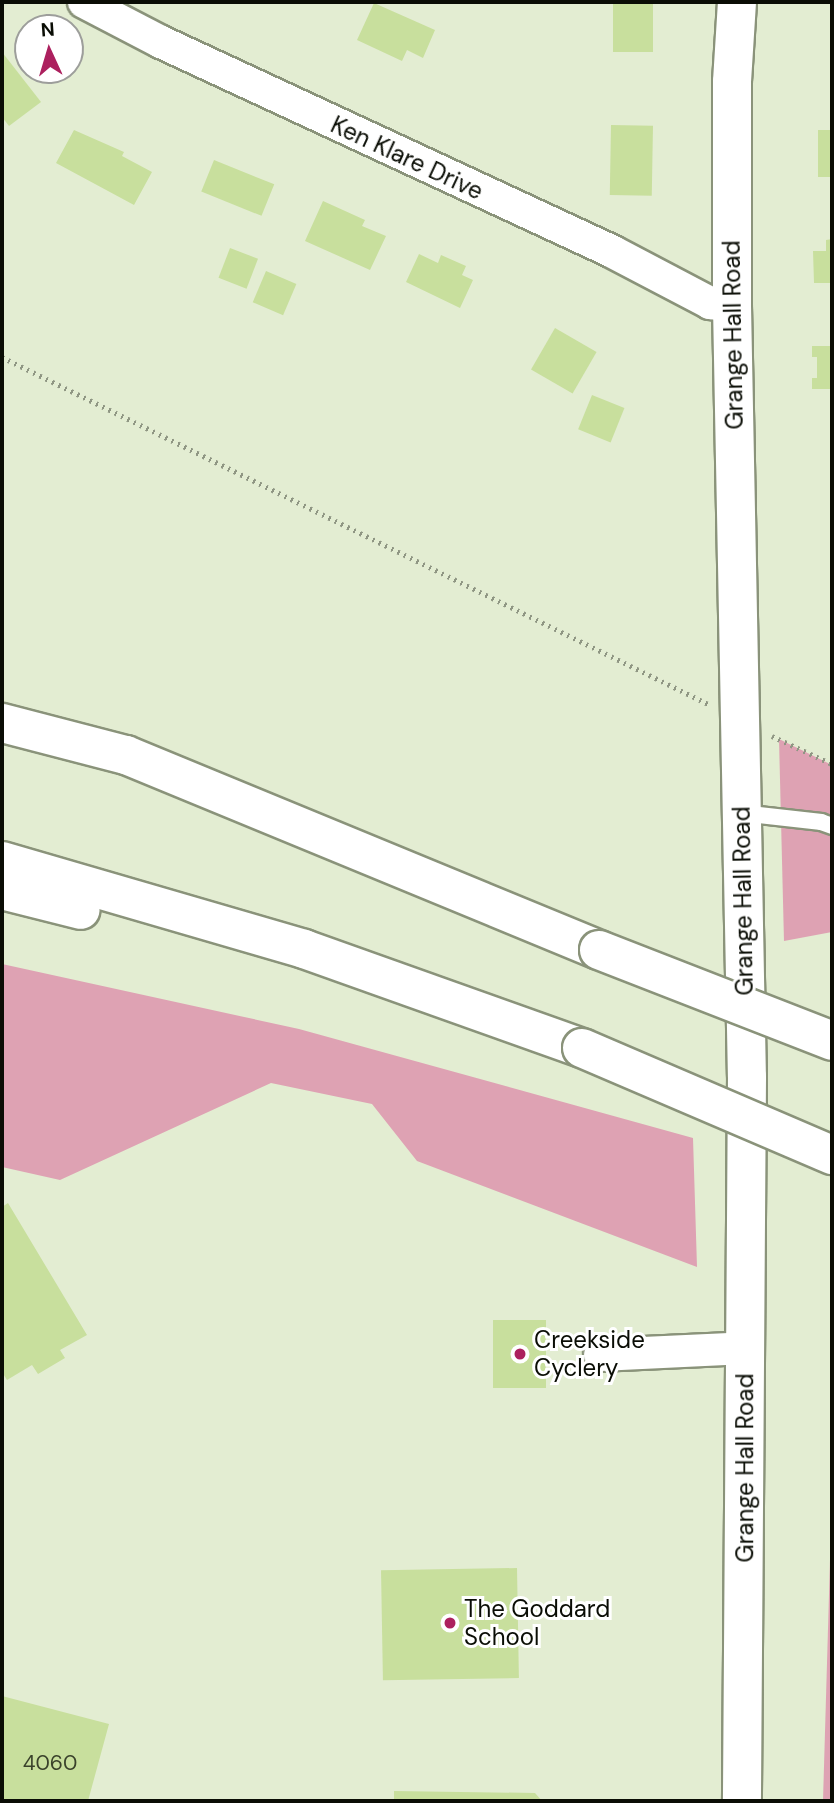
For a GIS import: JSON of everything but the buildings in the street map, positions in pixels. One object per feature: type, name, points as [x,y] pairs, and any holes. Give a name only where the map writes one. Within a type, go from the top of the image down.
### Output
[{"type":"main road","name":"Grange Hall Road","points":[[737,2],[732,82],[732,306],[747,1077],[742,1801]]},
{"type":"main road","points":[[2,723],[126,755],[598,950],[832,1041]]},
{"type":"main road","points":[[2,750],[196,799],[409,871]]},
{"type":"main road","points":[[2,861],[267,937],[418,987],[582,1048],[832,1155]]},
{"type":"main road","points":[[2,890],[418,987]]},
{"type":"street","name":"Ken Klare Drive","points":[[84,2],[235,77],[613,252],[710,303],[732,306]]},
{"type":"street","points":[[600,1355],[746,1348]]},
{"type":"lane","points":[[741,813],[821,822],[832,826]]},
{"type":"path","points":[[2,357],[664,680],[738,721],[832,764]]},
{"type":"shaded area","points":[[779,739],[832,765],[832,932],[784,941]]},
{"type":"shaded area","points":[[2,964],[299,1029],[693,1138],[697,1267],[417,1161],[372,1104],[271,1083],[60,1180],[2,1167]]},
{"type":"shaded area","points":[[832,1491],[832,1801],[823,1801]]},
{"type":"place","name":"Creekside Cyclery","points":[[520,1354]]},
{"type":"place","name":"The Goddard School","points":[[450,1623]]}]
